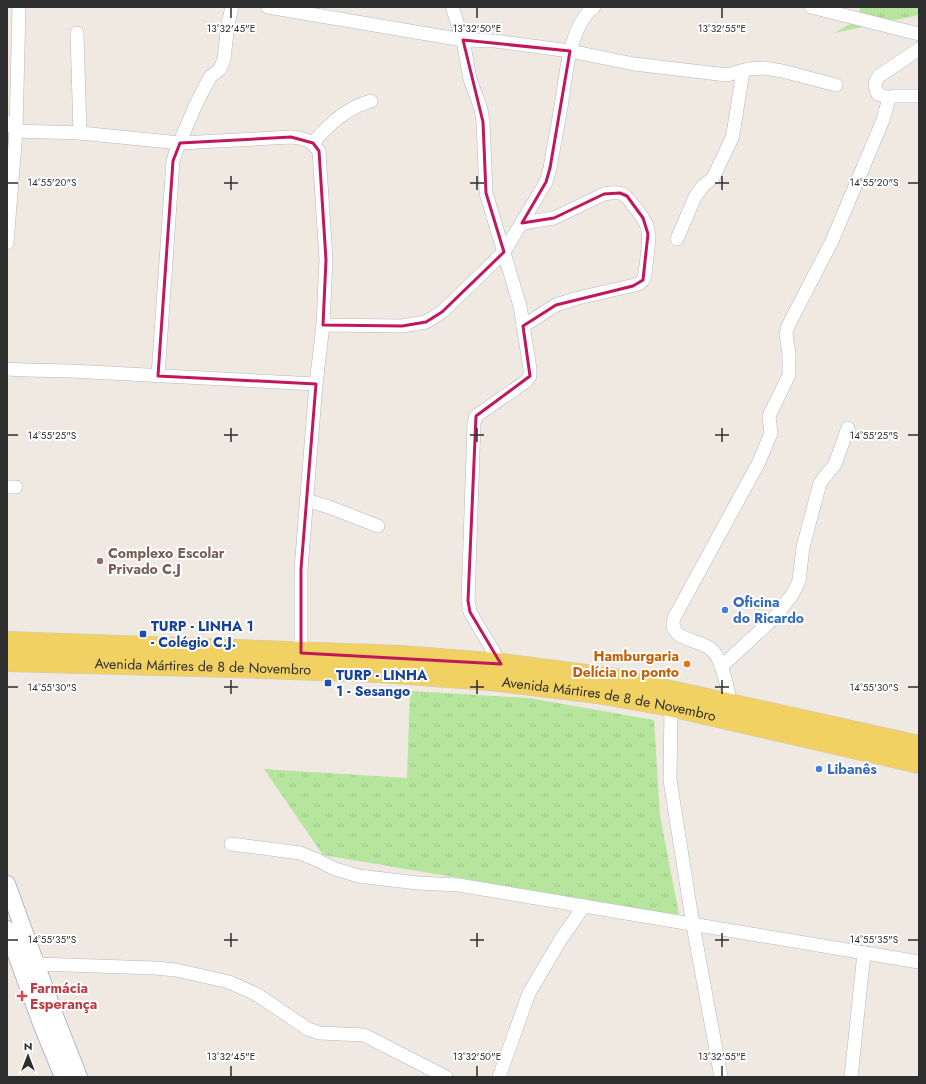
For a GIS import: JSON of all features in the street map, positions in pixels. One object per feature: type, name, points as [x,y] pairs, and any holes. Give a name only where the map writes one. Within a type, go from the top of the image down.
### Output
[{"type":"main road","name":"Avenida Mártires de 8 de Novembro","points":[[7,642],[401,656],[501,664],[609,678],[919,746]]},
{"type":"main road","name":"Avenida Mártires de 8 de Novembro","points":[[7,661],[235,667],[453,676],[562,688],[671,706],[919,763]]},
{"type":"main road","points":[[7,675],[89,663]]},
{"type":"street","points":[[7,243],[19,7]]},
{"type":"street","points":[[158,376],[173,161],[199,97],[210,77],[220,69],[224,60],[228,24],[232,7]]},
{"type":"street","points":[[268,7],[463,40],[495,41],[570,51],[634,64],[727,75],[764,68],[782,71],[836,85]]},
{"type":"street","points":[[452,7],[463,40],[470,79],[481,109],[483,122],[486,193],[520,306],[530,369],[530,376],[525,382],[476,416],[474,423],[468,601],[470,612],[501,664]]},
{"type":"street","points":[[811,7],[919,34]]},
{"type":"street","points":[[324,325],[402,326],[426,322],[442,312],[504,252],[546,182],[550,168],[570,51],[580,25],[591,8]]},
{"type":"street","points":[[77,33],[80,133]]},
{"type":"street","points":[[919,49],[879,76],[875,82],[875,88],[878,94],[889,98],[893,96],[919,96]]},
{"type":"street","points":[[677,240],[695,197],[703,186],[713,178],[732,138],[743,71]]},
{"type":"street","points":[[731,704],[717,656],[703,644],[680,636],[674,631],[672,624],[762,455],[771,433],[769,416],[788,375],[789,354],[786,334],[788,326],[832,241],[883,120],[889,98]]},
{"type":"street","points":[[313,143],[326,128],[359,104],[371,101]]},
{"type":"street","points":[[12,127],[180,143],[291,137],[304,138],[313,143],[319,151],[326,260],[324,325],[316,384],[301,569],[301,653]]},
{"type":"street","points":[[522,223],[554,218],[604,194],[613,192],[627,196],[643,218],[647,226],[648,234],[645,275],[639,284],[578,298],[556,305],[523,326]]},
{"type":"street","points":[[7,369],[316,384]]},
{"type":"street","points":[[721,667],[775,617],[792,595],[799,581],[803,547],[820,482],[835,464],[848,428]]},
{"type":"street","points":[[306,500],[329,507],[378,526]]},
{"type":"street","points":[[671,706],[670,780],[693,925],[721,1077]]},
{"type":"street","points":[[231,844],[300,853],[335,869],[359,876],[417,883],[458,885],[919,962]]},
{"type":"street","points":[[7,884],[79,1077]]},
{"type":"street","points":[[499,1077],[529,993],[561,939],[584,906]]},
{"type":"street","points":[[7,929],[13,962],[62,1077]]},
{"type":"street","points":[[852,1077],[864,953]]},
{"type":"street","points":[[37,964],[155,968],[176,970],[229,982],[256,994],[308,1029],[320,1033],[364,1036],[446,1077]]},
{"type":"highlighted area","points":[[463,40],[570,51],[550,168],[546,182],[522,223],[554,218],[604,194],[620,193],[627,196],[643,218],[648,234],[643,280],[633,286],[556,305],[523,326],[530,376],[476,416],[468,601],[470,612],[501,664],[301,653],[301,569],[316,384],[158,376],[173,161],[180,143],[291,137],[313,143],[319,151],[326,260],[323,325],[402,326],[426,322],[442,312],[504,252],[486,193],[483,122]]},
{"type":"green space","points":[[861,7],[919,7],[919,15],[834,33],[854,22]]},
{"type":"green space","points":[[410,691],[529,698],[654,720],[660,815],[679,915],[323,855],[264,769],[407,778]]},
{"type":"place","name":"Complexo Escolar Privado C.J","points":[[100,561]]},
{"type":"place","name":"Oficina do Ricardo","points":[[725,610]]},
{"type":"place","name":"TURP - LINHA 1 - Colégio C.J.","points":[[143,634]]},
{"type":"place","name":"Hamburgaria Delícia no ponto","points":[[687,664]]},
{"type":"place","name":"TURP - LINHA 1 - Sesango","points":[[328,683]]},
{"type":"place","name":"Libanês","points":[[819,769]]},
{"type":"place","name":"Farmácia Esperança","points":[[22,996]]}]
